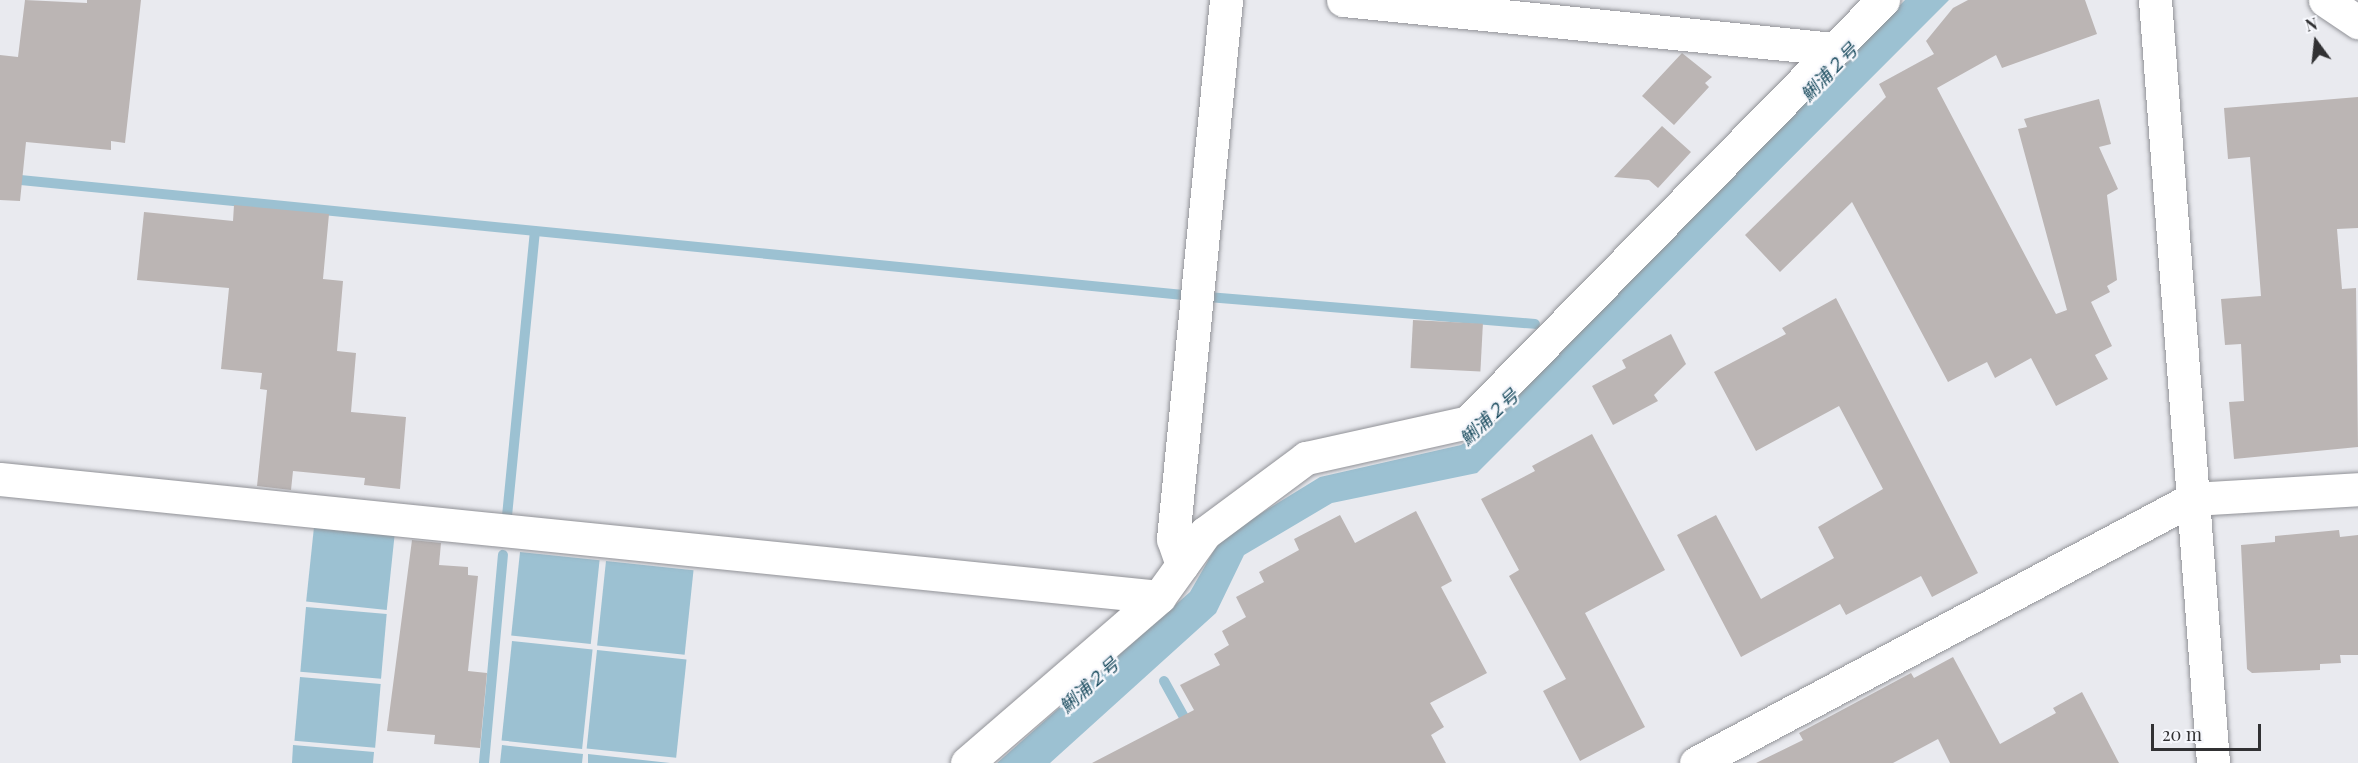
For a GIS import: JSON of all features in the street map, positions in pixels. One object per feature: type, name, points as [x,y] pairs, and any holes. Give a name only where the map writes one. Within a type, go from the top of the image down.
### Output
[{"type":"street","points":[[1182,565],[1173,539],[1226,0]]},
{"type":"street","points":[[1343,0],[1834,50]]},
{"type":"street","points":[[967,763],[1159,597],[1205,533],[1306,458],[1468,422],[1883,0]]},
{"type":"street","points":[[2155,0],[2213,763]]},
{"type":"street","points":[[2325,0],[2358,22]]},
{"type":"street","points":[[0,479],[1159,597]]},
{"type":"street","points":[[1696,763],[2192,499],[2358,489]]},
{"type":"water","name":"鯏浦２号","points":[[1905,0],[1949,0],[1477,473],[1332,503],[1244,555],[1216,613],[1050,763],[997,763],[1190,592],[1221,538],[1320,477],[1461,445],[1484,431]]},
{"type":"water","points":[[314,527],[395,535],[387,610],[306,602]]},
{"type":"water","points":[[520,552],[600,560],[591,644],[511,636]]},
{"type":"water","points":[[606,561],[694,570],[685,655],[597,646]]},
{"type":"water","points":[[306,607],[387,614],[381,679],[300,672]]},
{"type":"water","points":[[512,641],[593,649],[582,749],[502,740]]},
{"type":"water","points":[[597,650],[687,659],[676,758],[587,748]]},
{"type":"water","points":[[300,677],[381,684],[375,748],[294,741]]},
{"type":"water","points":[[293,745],[374,752],[373,763],[292,763]]},
{"type":"water","points":[[502,745],[583,754],[582,763],[500,763]]},
{"type":"water","points":[[588,754],[670,763],[588,763]]},
{"type":"building","points":[[25,0],[87,3],[87,0],[141,0],[125,143],[111,141],[111,150],[26,142],[20,201],[0,200],[0,55],[18,57]]},
{"type":"building","points":[[1968,0],[2085,0],[2097,34],[2002,68],[1996,55],[1937,88],[2056,314],[2067,310],[2018,129],[2027,127],[2024,119],[2099,99],[2111,144],[2099,147],[2118,189],[2107,195],[2117,280],[2107,286],[2110,292],[2091,302],[2112,346],[2095,355],[2108,379],[2056,406],[2031,358],[1995,378],[1987,362],[1948,382],[1852,202],[1780,272],[1745,235],[1886,97],[1879,84],[1934,54],[1926,41],[1953,8]]},
{"type":"building","points":[[1682,53],[1712,77],[1705,83],[1709,87],[1674,125],[1642,96]]},
{"type":"building","points":[[2358,97],[2358,228],[2337,229],[2342,289],[2356,288],[2358,447],[2234,459],[2229,402],[2244,401],[2241,344],[2225,345],[2221,299],[2261,296],[2250,157],[2228,159],[2224,108]]},
{"type":"building","points":[[1662,126],[1691,152],[1658,188],[1649,180],[1614,177]]},
{"type":"building","points":[[234,205],[329,214],[323,279],[343,281],[337,351],[356,353],[351,412],[406,417],[400,489],[364,485],[365,478],[293,471],[291,490],[257,486],[267,390],[260,389],[262,373],[221,369],[229,288],[137,280],[144,212],[233,221]]},
{"type":"building","points":[[1836,298],[1978,573],[1932,597],[1921,576],[1846,615],[1840,604],[1741,657],[1677,535],[1716,515],[1761,599],[1834,558],[1818,527],[1883,489],[1839,406],[1756,451],[1714,372],[1786,334],[1782,328]]},
{"type":"building","points":[[1413,320],[1483,324],[1480,372],[1410,368]]},
{"type":"building","points":[[1671,334],[1686,364],[1654,395],[1658,401],[1613,425],[1592,386],[1626,368],[1622,360]]},
{"type":"building","points":[[1592,434],[1665,570],[1585,613],[1645,727],[1580,761],[1543,691],[1566,679],[1509,576],[1519,570],[1481,499],[1535,471],[1532,466]]},
{"type":"building","points":[[1416,511],[1452,581],[1441,587],[1487,673],[1430,703],[1444,727],[1431,735],[1446,763],[1092,763],[1194,710],[1180,685],[1220,665],[1214,654],[1229,645],[1222,631],[1246,617],[1236,597],[1264,582],[1259,572],[1299,550],[1294,539],[1340,515],[1355,543]]},
{"type":"building","points":[[2339,530],[2340,537],[2358,535],[2358,655],[2340,655],[2341,663],[2320,664],[2320,670],[2252,673],[2247,669],[2241,545],[2275,542],[2275,536]]},
{"type":"building","points":[[412,540],[441,543],[439,565],[468,567],[468,575],[478,576],[468,671],[487,673],[480,748],[434,744],[435,735],[387,731]]},
{"type":"building","points":[[1953,657],[2000,744],[2056,713],[2053,708],[2082,692],[2119,763],[1950,763],[1938,739],[1893,763],[1756,763],[1803,740],[1799,733],[1911,673],[1914,678]]},
{"type":"waterway","points":[[0,178],[1183,295]]},
{"type":"waterway","points":[[507,516],[535,231]]},
{"type":"waterway","points":[[1208,297],[1535,324]]},
{"type":"waterway","points":[[484,763],[503,555]]},
{"type":"waterway","points":[[1164,681],[1190,728]]}]
